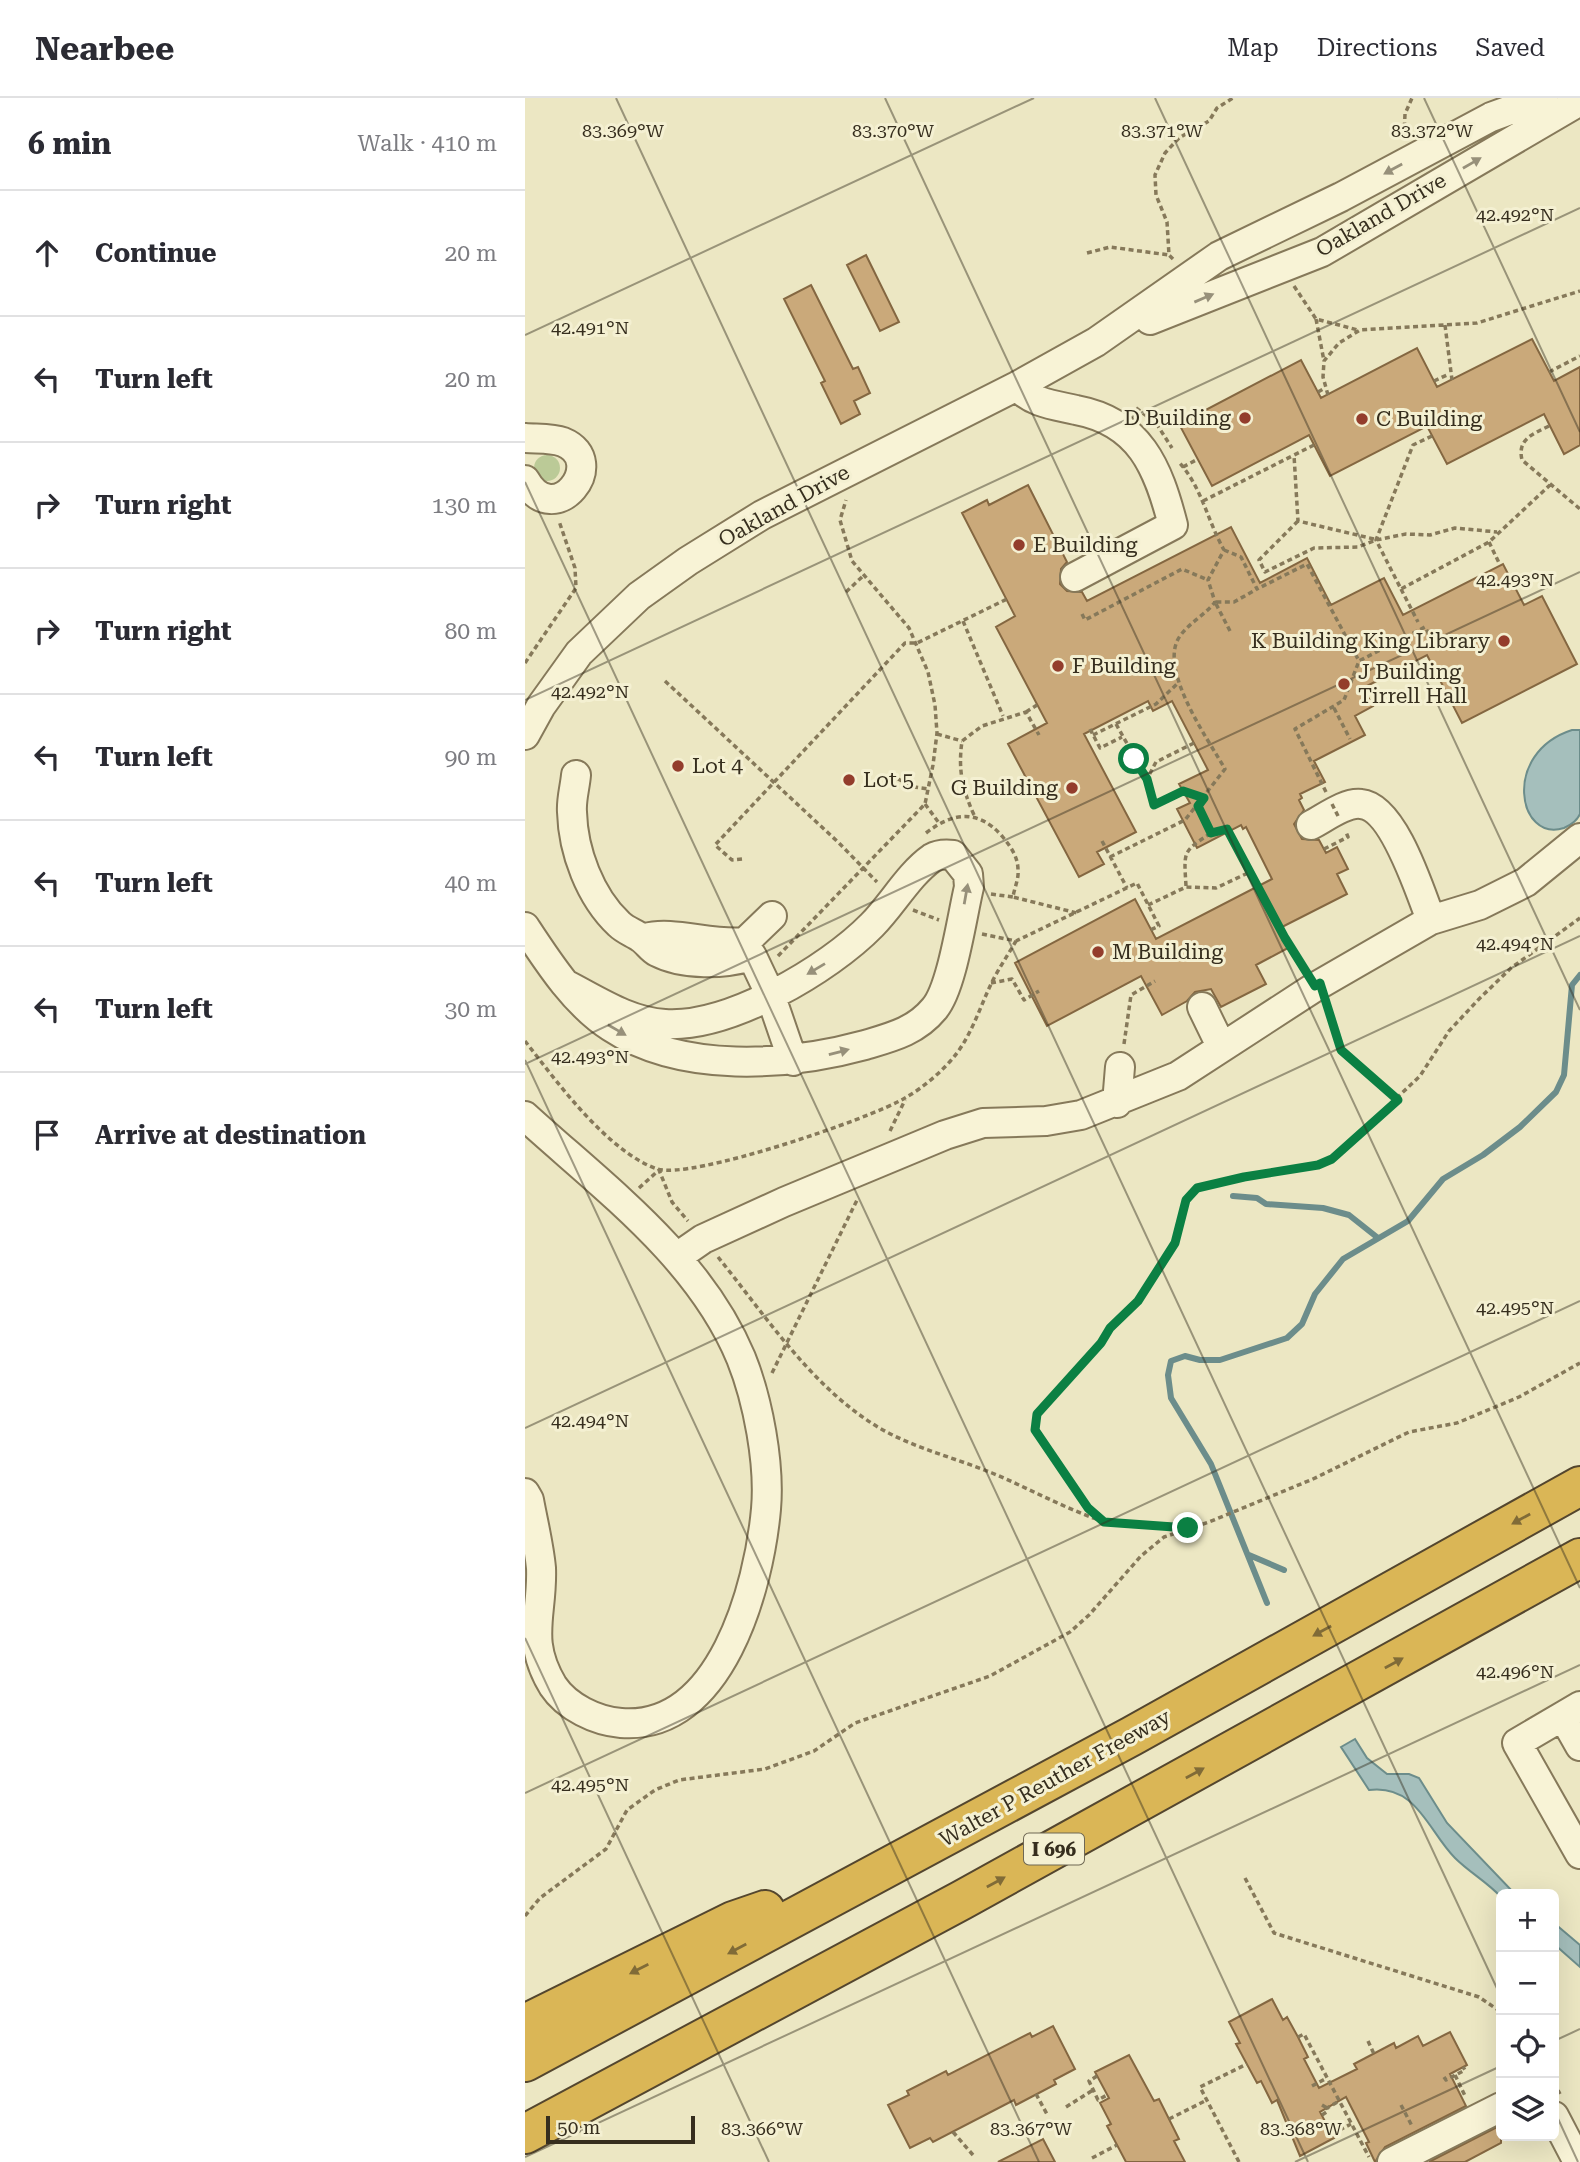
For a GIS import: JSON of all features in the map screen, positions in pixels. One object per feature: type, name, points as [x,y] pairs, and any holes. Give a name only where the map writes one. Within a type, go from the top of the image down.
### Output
[{"type":"highway","name":"Walter P Reuther Freeway","points":[[525,2062],[905,1859],[1580,1486]]},
{"type":"highway","name":"I 696","points":[[525,2134],[962,1900],[1580,1558]]},
{"type":"highway","points":[[525,2024],[733,1921],[905,1859]]},
{"type":"highway","points":[[528,2162],[613,2115],[962,1900]]},
{"type":"street","name":"Oakland Drive","points":[[525,735],[541,706],[579,653],[639,596],[688,561],[774,509],[1017,386],[1095,342],[1219,256],[1341,197],[1491,117],[1543,98]]},
{"type":"street","name":"Oakland Drive","points":[[1095,342],[1322,252],[1580,101]]},
{"type":"street","points":[[1017,386],[1027,397],[1080,410],[1123,429],[1144,450],[1163,485],[1173,524],[1075,577]]},
{"type":"street","points":[[525,438],[563,442],[577,455],[581,464],[578,483],[564,496],[555,498],[537,494],[525,480]]},
{"type":"street","points":[[576,775],[572,812],[589,884],[619,924],[643,939],[655,951],[681,959],[730,961],[756,954]]},
{"type":"street","points":[[1311,825],[1348,806],[1360,803],[1374,808],[1388,822],[1431,920]]},
{"type":"street","points":[[677,1257],[703,1239],[874,1164],[983,1123],[1046,1121],[1081,1115],[1178,1076],[1317,985],[1431,920],[1480,905],[1526,882],[1580,838]]},
{"type":"street","points":[[525,927],[567,985],[612,1028],[662,1048],[731,1060],[793,1061],[905,1033],[934,1009],[944,993],[969,887],[968,874],[961,862],[944,854],[930,860],[870,928],[840,953],[770,994],[707,1019],[665,1024],[628,1016],[567,985]]},
{"type":"street","points":[[772,916],[756,954],[793,1061]]},
{"type":"street","points":[[1202,1007],[1221,1046]]},
{"type":"street","points":[[1117,1102],[1121,1067]]},
{"type":"street","points":[[525,1116],[677,1257],[711,1302],[740,1356],[753,1390],[760,1425],[766,1506],[758,1559],[748,1601],[715,1672],[687,1703],[670,1715],[649,1722],[605,1722],[583,1712],[555,1688],[543,1666],[534,1633],[541,1569],[529,1500],[525,1493]]},
{"type":"street","points":[[1580,1746],[1571,1711],[1517,1743],[1580,1854]]},
{"type":"street","points":[[1392,2162],[1496,2110]]},
{"type":"street","points":[[1559,2126],[1578,2162]]},
{"type":"path","points":[[1187,276],[1169,255],[1167,222],[1156,195],[1155,175],[1165,153],[1179,138],[1209,121],[1217,108],[1233,98]]},
{"type":"path","points":[[1412,98],[1405,114],[1404,136],[1412,158]]},
{"type":"path","points":[[1087,253],[1110,247],[1169,255]]},
{"type":"path","points":[[1283,279],[1294,286],[1316,319],[1328,395]]},
{"type":"path","points":[[1294,286],[1304,281]]},
{"type":"path","points":[[1316,319],[1360,330],[1477,323],[1580,291]]},
{"type":"path","points":[[1445,326],[1449,374],[1452,380]]},
{"type":"path","points":[[1324,361],[1339,343],[1360,330]]},
{"type":"path","points":[[1549,372],[1580,356]]},
{"type":"path","points":[[1434,381],[1449,374]]},
{"type":"path","points":[[1318,392],[1325,388]]},
{"type":"path","points":[[1549,426],[1524,439],[1520,450],[1522,460],[1580,509]]},
{"type":"path","points":[[1418,622],[1376,540],[1413,445],[1432,436]]},
{"type":"path","points":[[1203,501],[1314,445]]},
{"type":"path","points":[[1294,455],[1298,521],[1259,560],[1265,572],[1314,548],[1358,547],[1406,534],[1430,535],[1455,528],[1498,532]]},
{"type":"path","points":[[1183,467],[1198,459]]},
{"type":"path","points":[[1401,589],[1489,542],[1550,485]]},
{"type":"path","points":[[756,954],[925,804],[937,733],[931,683],[917,643],[896,610],[863,576],[843,539],[840,520],[849,493]]},
{"type":"path","points":[[525,663],[576,588],[575,568],[558,519],[555,498]]},
{"type":"path","points":[[1298,521],[1376,540]]},
{"type":"path","points":[[1489,542],[1500,565]]},
{"type":"path","points":[[1224,550],[1241,557],[1257,589]]},
{"type":"path","points":[[1230,631],[1215,602],[1234,601],[1307,564],[1359,661]]},
{"type":"path","points":[[1082,614],[1085,620],[1182,569],[1208,580]]},
{"type":"path","points":[[846,592],[863,576]]},
{"type":"path","points":[[743,859],[732,860],[715,845],[905,643],[917,643],[1007,599]]},
{"type":"path","points":[[963,621],[1003,717]]},
{"type":"path","points":[[1339,818],[1295,729],[1344,700],[1359,661],[1425,627],[1432,640],[1441,636]]},
{"type":"path","points":[[1093,735],[1156,704],[1178,683],[1225,769],[1185,820],[1111,857]]},
{"type":"path","points":[[974,815],[963,791],[958,767],[962,741],[982,726],[1003,717],[1026,712],[1037,705]]},
{"type":"path","points":[[1334,708],[1350,739]]},
{"type":"path","points":[[1026,712],[1039,735]]},
{"type":"path","points":[[1116,724],[1147,779],[1154,805],[1183,791],[1204,798]]},
{"type":"path","points":[[1090,729],[1100,748],[1122,737]]},
{"type":"path","points":[[937,733],[962,741]]},
{"type":"path","points":[[1147,779],[1156,762],[1194,743]]},
{"type":"path","points":[[898,779],[914,788],[928,789]]},
{"type":"path","points":[[925,804],[939,823]]},
{"type":"path","points":[[1198,806],[1211,833]]},
{"type":"path","points":[[922,836],[939,823],[957,816],[974,815],[994,827],[1013,849],[1018,870],[1013,897],[1077,913]]},
{"type":"path","points":[[1187,887],[1185,854],[1188,847],[1211,833],[1227,829],[1317,985],[1341,1050],[1398,1100]]},
{"type":"path","points":[[1102,841],[1127,888]]},
{"type":"path","points":[[1148,905],[1187,887],[1216,888],[1250,872]]},
{"type":"path","points":[[1104,1522],[1088,1508],[1035,1430],[1037,1414],[1101,1343],[1110,1328],[1138,1301],[1175,1243],[1186,1200],[1197,1188],[1215,1182],[1318,1165],[1332,1159],[1398,1100],[1427,1066],[1449,1031],[1479,999],[1511,968],[1580,918]]},
{"type":"path","points":[[525,1041],[582,1109],[623,1149],[659,1170],[678,1170],[754,1153],[832,1130],[906,1098],[956,1054],[980,1015],[992,983],[1016,941]]},
{"type":"path","points":[[992,983],[1012,979],[1024,1000],[1039,991]]},
{"type":"path","points":[[1121,1067],[1131,995],[1155,981]]},
{"type":"path","points":[[753,1390],[770,1377],[906,1098]]},
{"type":"path","points":[[787,1342],[816,1376],[873,1424],[931,1451],[992,1473],[1058,1506],[1104,1522],[1188,1528]]},
{"type":"path","points":[[525,1916],[540,1898],[606,1849],[627,1810],[655,1790],[679,1780],[765,1769],[814,1751],[855,1723],[991,1676],[1070,1632],[1089,1615],[1142,1556],[1164,1537],[1209,1522],[1313,1479],[1409,1432],[1457,1423],[1509,1401],[1580,1363]]},
{"type":"path","points":[[1245,1878],[1274,1933],[1479,1997],[1496,2009]]},
{"type":"path","points":[[1298,2037],[1304,2034],[1371,2162]]},
{"type":"path","points":[[1368,2041],[1374,2054]]},
{"type":"path","points":[[1239,2162],[1199,2087],[1247,2064]]},
{"type":"path","points":[[1444,2077],[1445,2080],[1465,2070],[1463,2067]]},
{"type":"path","points":[[1097,2076],[1089,2081],[1098,2100],[1107,2095]]},
{"type":"path","points":[[1312,2086],[1327,2078]]},
{"type":"path","points":[[1066,2107],[1093,2090]]},
{"type":"path","points":[[1036,2094],[1048,2116]]},
{"type":"path","points":[[1169,2119],[1207,2100]]},
{"type":"path","points":[[1322,2115],[1328,2111],[1324,2106],[1339,2101]]},
{"type":"path","points":[[1332,2134],[1351,2124]]},
{"type":"path","points":[[953,2132],[973,2155]]},
{"type":"path","points":[[1092,2158],[1117,2145]]},
{"type":"green space","points":[[547,455],[556,459],[560,468],[556,477],[547,481],[538,477],[534,468],[538,459]]},
{"type":"water","points":[[1572,730],[1580,730],[1580,814],[1567,827],[1548,829],[1536,822],[1528,810],[1524,793],[1526,775],[1534,757],[1549,741]]},
{"type":"water","points":[[1355,1739],[1367,1758],[1387,1774],[1409,1774],[1419,1778],[1447,1823],[1510,1889],[1496,1889],[1496,1892],[1460,1863],[1420,1812],[1399,1794],[1385,1790],[1369,1790],[1341,1747]]},
{"type":"water","points":[[1559,1927],[1580,1945],[1580,1967],[1559,1948]]},
{"type":"building","points":[[866,255],[899,322],[880,331],[847,265]]},
{"type":"building","points":[[811,285],[853,369],[858,367],[870,393],[854,401],[860,414],[841,424],[821,383],[825,381],[784,299]]},
{"type":"building","points":[[1532,339],[1554,381],[1580,367],[1580,445],[1564,454],[1544,414],[1447,464],[1427,426],[1330,476],[1309,435],[1212,486],[1179,424],[1301,360],[1321,398],[1417,348],[1437,387]]},
{"type":"building","points":[[1028,485],[1067,562],[1061,569],[1060,584],[1067,591],[1082,592],[1087,601],[1231,527],[1260,583],[1307,558],[1331,605],[1384,578],[1403,615],[1503,564],[1524,605],[1542,596],[1577,664],[1462,723],[1427,655],[1363,688],[1373,706],[1355,716],[1365,735],[1314,761],[1325,782],[1300,794],[1302,798],[1299,800],[1304,810],[1294,824],[1302,839],[1319,840],[1326,853],[1337,847],[1348,869],[1337,874],[1347,894],[1278,929],[1288,948],[1256,965],[1266,984],[1221,1007],[1211,989],[1195,992],[1187,1001],[1162,1015],[1141,976],[1047,1026],[1015,963],[1135,899],[1156,939],[1272,879],[1246,827],[1243,829],[1241,825],[1197,848],[1177,809],[1190,803],[1179,784],[1208,770],[1172,701],[1153,711],[1148,701],[1084,734],[1136,832],[1097,852],[1104,864],[1079,877],[1008,744],[1047,723],[996,627],[1015,616],[962,513],[987,500],[989,505]]},
{"type":"building","points":[[1272,1999],[1283,2020],[1287,2017],[1298,2037],[1308,2057],[1304,2059],[1319,2088],[1357,2069],[1354,2064],[1394,2043],[1396,2048],[1418,2036],[1423,2046],[1450,2032],[1467,2065],[1450,2074],[1466,2106],[1385,2147],[1375,2162],[1366,2143],[1369,2142],[1346,2097],[1320,2112],[1334,2138],[1300,2156],[1277,2100],[1272,2103],[1261,2081],[1257,2083],[1236,2044],[1240,2043],[1229,2022]]},
{"type":"building","points":[[1053,2026],[1075,2069],[1054,2080],[1056,2084],[1016,2105],[1014,2100],[933,2142],[930,2138],[910,2148],[888,2105],[909,2095],[907,2091],[946,2071],[948,2075],[1030,2033],[1032,2037]]},
{"type":"building","points":[[1129,2055],[1154,2101],[1159,2099],[1179,2139],[1174,2141],[1185,2162],[1126,2162],[1107,2126],[1111,2124],[1100,2103],[1109,2098],[1095,2072]]},
{"type":"building","points":[[1496,2128],[1496,2141],[1501,2143],[1465,2162],[1429,2162]]},
{"type":"building","points":[[1043,2139],[1055,2162],[998,2162]]},
{"type":"waterway","points":[[1267,1603],[1211,1464],[1171,1398],[1168,1375],[1171,1361],[1185,1356],[1200,1360],[1220,1360],[1287,1338],[1302,1324],[1315,1294],[1343,1259],[1408,1221],[1443,1179],[1483,1155],[1520,1127],[1556,1092],[1564,1075],[1572,985],[1580,975]]},
{"type":"waterway","points":[[1233,1196],[1257,1198],[1266,1204],[1323,1208],[1349,1215],[1378,1238]]},
{"type":"waterway","points":[[1249,1555],[1284,1570]]},
{"type":"place","name":"D Building","points":[[1245,418]]},
{"type":"place","name":"C Building","points":[[1362,419]]},
{"type":"place","name":"E Building","points":[[1019,545]]},
{"type":"place","name":"K Building King Library","points":[[1504,641]]},
{"type":"place","name":"F Building","points":[[1058,666]]},
{"type":"place","name":"J Building Tirrell Hall","points":[[1344,684]]},
{"type":"place","name":"Lot 4","points":[[678,766]]},
{"type":"place","name":"Lot 5","points":[[849,780]]},
{"type":"place","name":"G Building","points":[[1072,788]]},
{"type":"place","name":"M Building","points":[[1098,952]]},
{"type":"route","points":[[1134,759],[1147,779],[1154,805],[1183,791],[1204,798],[1198,806],[1211,833],[1227,829],[1285,938],[1315,986],[1320,983],[1341,1050],[1398,1100],[1332,1159],[1318,1165],[1215,1182],[1197,1188],[1186,1200],[1175,1243],[1138,1301],[1110,1328],[1101,1343],[1037,1414],[1035,1430],[1088,1508],[1104,1522],[1188,1528]]}]
